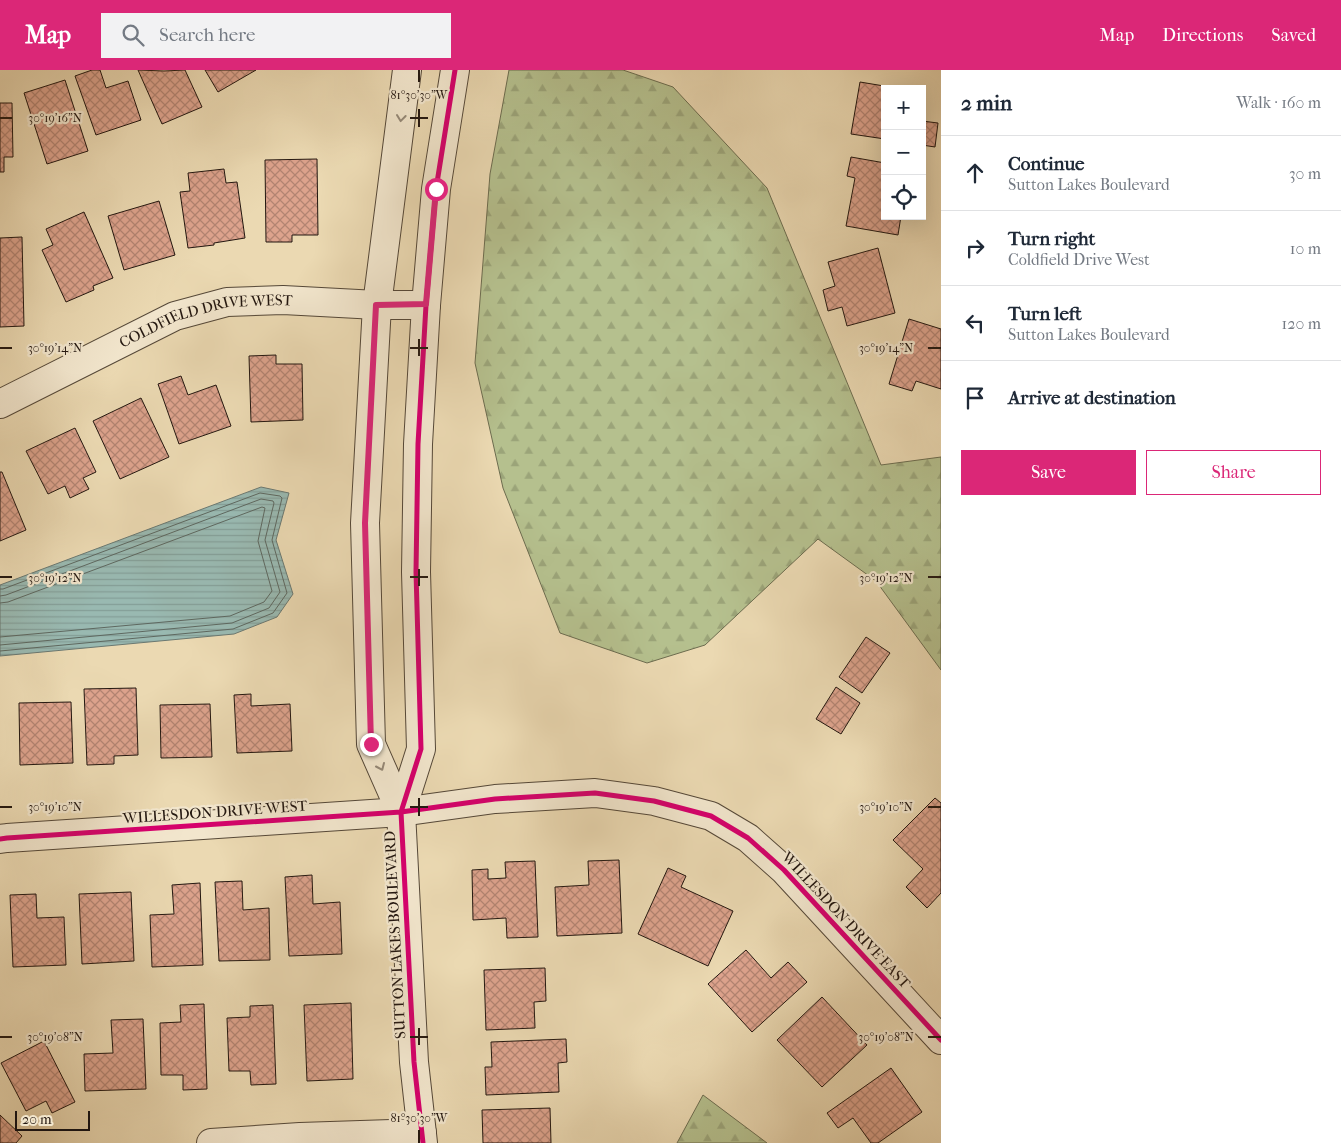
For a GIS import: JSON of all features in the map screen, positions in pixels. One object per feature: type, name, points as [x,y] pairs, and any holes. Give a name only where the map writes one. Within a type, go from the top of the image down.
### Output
[{"type":"street","name":"SUTTON LAKES BOULEVARD","points":[[401,812],[371,744],[365,523],[376,305],[407,70]]},
{"type":"street","name":"SUTTON LAKES BOULEVARD","points":[[422,1138],[414,1062],[401,812],[421,749],[416,572],[418,444],[426,304],[436,189],[454,70]]},
{"type":"street","name":"COLDFIELD DRIVE WEST","points":[[0,404],[175,316],[227,302],[283,300],[376,305],[426,304]]},
{"type":"street","name":"WILLESDON DRIVE EAST","points":[[401,812],[495,798],[595,793],[654,801],[711,816],[748,838],[784,870],[941,1040]]},
{"type":"street","name":"WILLESDON DRIVE WEST","points":[[0,839],[401,812]]},
{"type":"street","points":[[211,1143],[300,1137],[422,1138]]},
{"type":"green space","points":[[509,70],[623,70],[673,87],[767,188],[881,465],[941,457],[941,670],[876,581],[818,539],[705,645],[647,663],[560,633],[503,488],[475,363],[490,174]]},
{"type":"green space","points":[[703,1095],[767,1143],[677,1143]]},
{"type":"water","points":[[261,487],[289,493],[276,540],[293,594],[277,617],[234,634],[0,656],[0,585]]},
{"type":"building","points":[[92,70],[100,70],[106,88],[128,81],[141,120],[96,135],[75,76]]},
{"type":"building","points":[[138,70],[185,70],[202,107],[162,124]]},
{"type":"building","points":[[205,70],[256,70],[218,92]]},
{"type":"building","points":[[65,80],[88,151],[47,164],[24,93]]},
{"type":"building","points":[[860,82],[881,86],[881,138],[851,134]]},
{"type":"building","points":[[0,103],[12,103],[13,157],[4,157],[4,172],[0,172]]},
{"type":"building","points":[[926,122],[938,123],[935,147],[926,146]]},
{"type":"building","points":[[851,157],[881,162],[881,220],[900,220],[898,235],[846,226],[855,178],[847,176]]},
{"type":"building","points":[[317,159],[318,235],[292,235],[292,242],[266,242],[265,160]]},
{"type":"building","points":[[224,169],[226,183],[237,182],[245,238],[214,243],[214,245],[188,248],[180,192],[190,191],[188,173]]},
{"type":"building","points":[[159,201],[175,255],[124,270],[108,216]]},
{"type":"building","points":[[84,212],[113,278],[93,286],[94,290],[66,302],[42,250],[53,245],[46,229]]},
{"type":"building","points":[[22,237],[24,326],[0,327],[0,238]]},
{"type":"building","points":[[878,248],[895,313],[847,326],[842,307],[828,311],[823,290],[835,286],[828,262]]},
{"type":"building","points":[[909,319],[941,329],[941,389],[916,381],[912,391],[889,384]]},
{"type":"building","points":[[276,355],[276,364],[302,364],[303,420],[251,422],[249,356]]},
{"type":"building","points":[[181,376],[188,395],[216,385],[231,426],[179,444],[158,384]]},
{"type":"building","points":[[141,398],[169,457],[120,479],[93,421]]},
{"type":"building","points":[[75,428],[96,472],[83,478],[89,489],[70,498],[65,486],[48,494],[26,451]]},
{"type":"building","points":[[0,472],[2,472],[26,530],[0,541]]},
{"type":"building","points":[[866,637],[890,653],[862,693],[839,677]]},
{"type":"building","points":[[836,687],[860,703],[841,734],[816,719]]},
{"type":"building","points":[[136,688],[138,755],[114,756],[114,764],[87,765],[84,689]]},
{"type":"building","points":[[251,694],[251,706],[290,704],[292,751],[237,753],[234,695]]},
{"type":"building","points":[[71,702],[73,763],[20,765],[19,703]]},
{"type":"building","points":[[210,704],[212,757],[161,758],[160,705]]},
{"type":"building","points":[[935,798],[941,803],[941,893],[927,908],[906,887],[923,869],[893,840]]},
{"type":"building","points":[[619,860],[622,933],[557,936],[555,887],[589,885],[588,861]]},
{"type":"building","points":[[535,861],[538,937],[507,938],[506,918],[473,920],[472,870],[488,869],[488,879],[506,878],[505,862]]},
{"type":"building","points":[[668,868],[686,876],[681,887],[733,911],[708,966],[638,934]]},
{"type":"building","points":[[312,875],[313,904],[340,902],[342,954],[289,956],[285,877]]},
{"type":"building","points":[[242,881],[243,910],[269,908],[270,960],[219,961],[215,882]]},
{"type":"building","points":[[200,883],[203,965],[152,967],[150,915],[174,914],[172,885]]},
{"type":"building","points":[[131,892],[134,961],[82,964],[79,894]]},
{"type":"building","points":[[36,894],[37,918],[64,917],[66,965],[13,967],[10,895]]},
{"type":"building","points":[[746,950],[771,978],[788,962],[807,982],[752,1032],[708,984]]},
{"type":"building","points":[[545,968],[546,1001],[534,1002],[535,1028],[486,1030],[484,970]]},
{"type":"building","points":[[822,997],[867,1045],[822,1087],[777,1040]]},
{"type":"building","points":[[351,1003],[353,1079],[307,1081],[304,1005]]},
{"type":"building","points":[[204,1004],[207,1089],[183,1090],[183,1075],[161,1075],[160,1023],[181,1022],[180,1005]]},
{"type":"building","points":[[273,1005],[276,1084],[251,1085],[250,1071],[229,1071],[227,1018],[250,1017],[250,1006]]},
{"type":"building","points":[[143,1019],[146,1089],[85,1091],[84,1054],[113,1053],[111,1020]]},
{"type":"building","points":[[566,1039],[567,1062],[558,1063],[559,1092],[486,1095],[485,1067],[492,1067],[491,1042]]},
{"type":"building","points":[[44,1041],[75,1102],[52,1113],[46,1101],[26,1111],[1,1063]]},
{"type":"building","points":[[891,1068],[922,1112],[878,1143],[871,1143],[853,1118],[838,1128],[827,1113]]},
{"type":"building","points":[[550,1108],[551,1143],[483,1143],[482,1110]]},
{"type":"building","points":[[0,1115],[22,1136],[16,1143],[0,1143]]},
{"type":"cycle path","points":[[423,1143],[414,1062],[401,812],[421,749],[416,572],[418,444],[426,305],[436,189],[455,70]]},
{"type":"cycle path","points":[[0,839],[401,812],[495,799],[595,793],[654,801],[711,816],[748,838],[784,870],[941,1040]]},
{"type":"route","points":[[371,744],[365,523],[376,305],[426,304],[436,189]]}]
